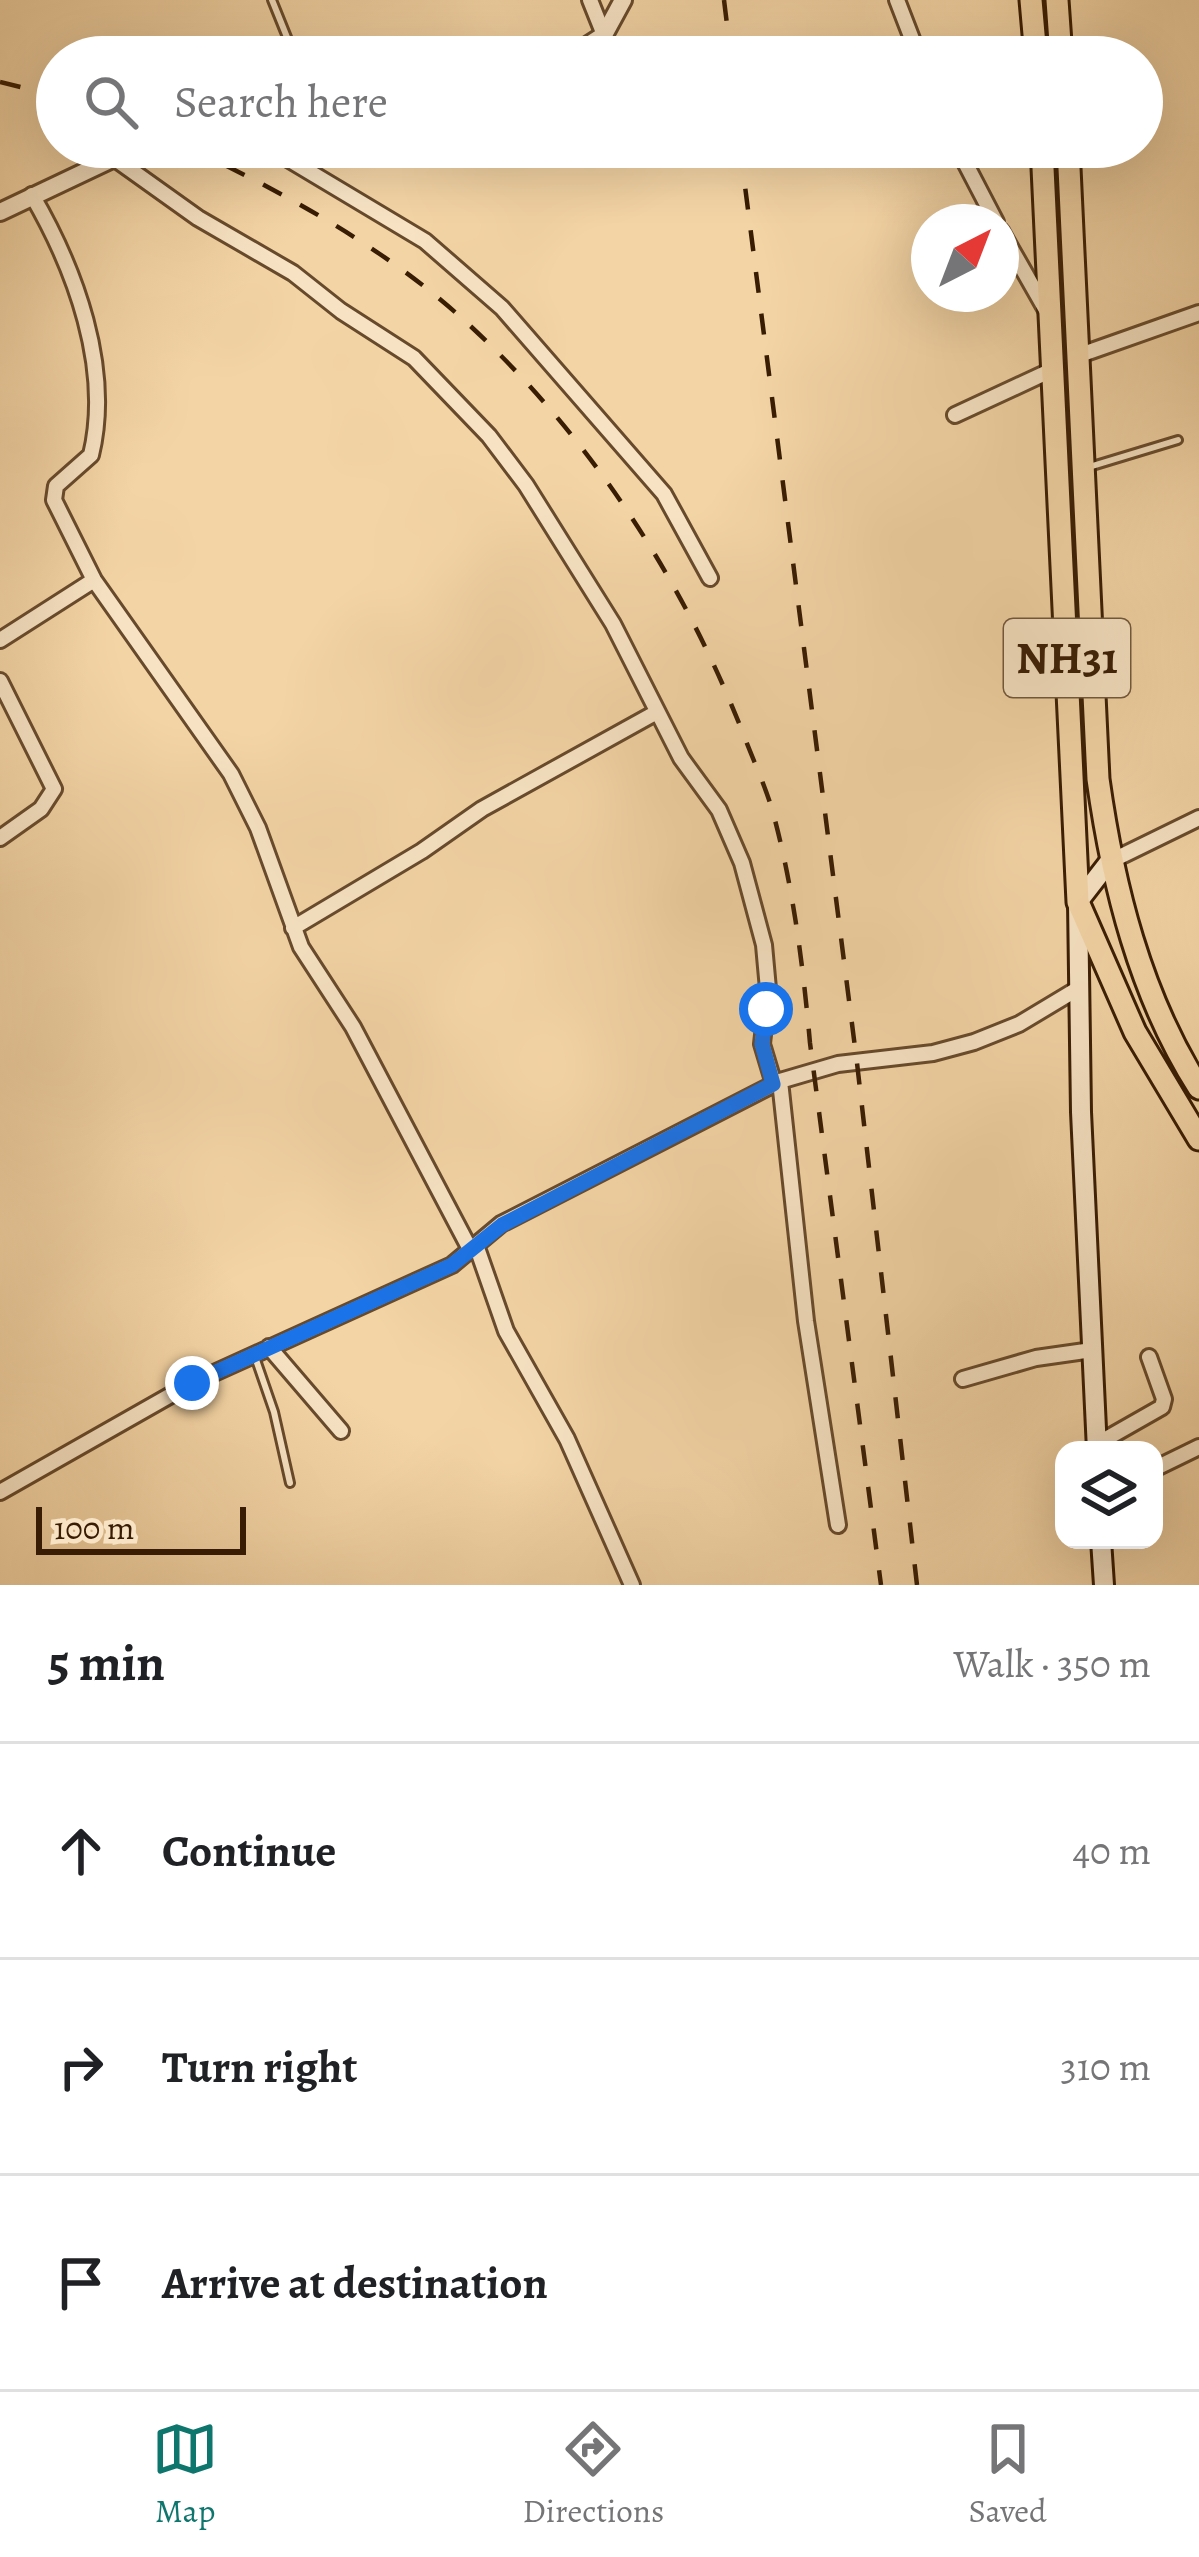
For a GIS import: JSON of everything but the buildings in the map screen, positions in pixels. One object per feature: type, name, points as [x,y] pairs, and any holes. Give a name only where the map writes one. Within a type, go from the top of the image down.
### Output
[{"type":"highway","points":[[1031,0],[1034,36]]},
{"type":"highway","points":[[1057,0],[1060,36]]},
{"type":"highway","name":"NH31","points":[[1043,168],[1078,902],[1135,1032],[1199,1139]]},
{"type":"highway","name":"NH31","points":[[1069,168],[1098,779],[1109,862],[1146,979],[1199,1088]]},
{"type":"main road","points":[[1097,1441],[1078,902],[1109,862]]},
{"type":"main road","points":[[1102,1549],[1104,1585]]},
{"type":"street","points":[[590,0],[604,34]]},
{"type":"street","points":[[601,36],[623,0]]},
{"type":"street","points":[[897,0],[911,36]]},
{"type":"street","points":[[0,212],[92,168]]},
{"type":"street","points":[[128,168],[198,218],[293,273],[442,382],[526,484],[573,556],[681,758],[719,810],[752,891],[767,966],[762,1044],[777,1083],[806,1321],[838,1525]]},
{"type":"street","points":[[303,168],[425,241],[502,308],[664,494],[710,578]]},
{"type":"street","points":[[968,168],[987,204]]},
{"type":"street","points":[[32,195],[78,291],[96,404],[92,455],[53,494],[94,580],[231,774],[258,828],[293,928],[474,1248],[506,1331],[567,1438],[632,1585]]},
{"type":"street","points":[[1019,262],[1053,322]]},
{"type":"street","points":[[1079,355],[1199,313]]},
{"type":"street","points":[[956,416],[1055,369]]},
{"type":"street","points":[[0,640],[94,580]]},
{"type":"street","points":[[0,681],[54,789],[41,809],[0,838]]},
{"type":"street","points":[[293,928],[482,809],[657,712]]},
{"type":"street","points":[[1109,862],[1199,818]]},
{"type":"street","points":[[0,1492],[151,1405],[452,1265],[502,1225],[777,1083],[838,1064],[933,1053],[974,1042],[1019,1024],[1079,988]]},
{"type":"street","points":[[269,1347],[341,1431]]},
{"type":"street","points":[[963,1379],[1036,1358],[1092,1350]]},
{"type":"street","points":[[1107,1441],[1162,1407],[1164,1399],[1149,1357]]},
{"type":"street","points":[[1163,1465],[1199,1447]]},
{"type":"lane","points":[[272,0],[287,36]]},
{"type":"lane","points":[[1084,468],[1178,440]]},
{"type":"lane","points":[[253,1354],[274,1412],[290,1483]]},
{"type":"railway","points":[[724,0],[728,36]]},
{"type":"railway","points":[[0,82],[36,91]]},
{"type":"railway","points":[[229,168],[333,224],[401,269],[511,366],[630,515],[664,569],[722,682],[772,809],[786,867],[881,1585]]},
{"type":"railway","points":[[743,168],[857,1063],[917,1585]]},
{"type":"route","points":[[192,1383],[462,1260],[502,1225],[773,1084],[762,1044],[766,1009]]}]
